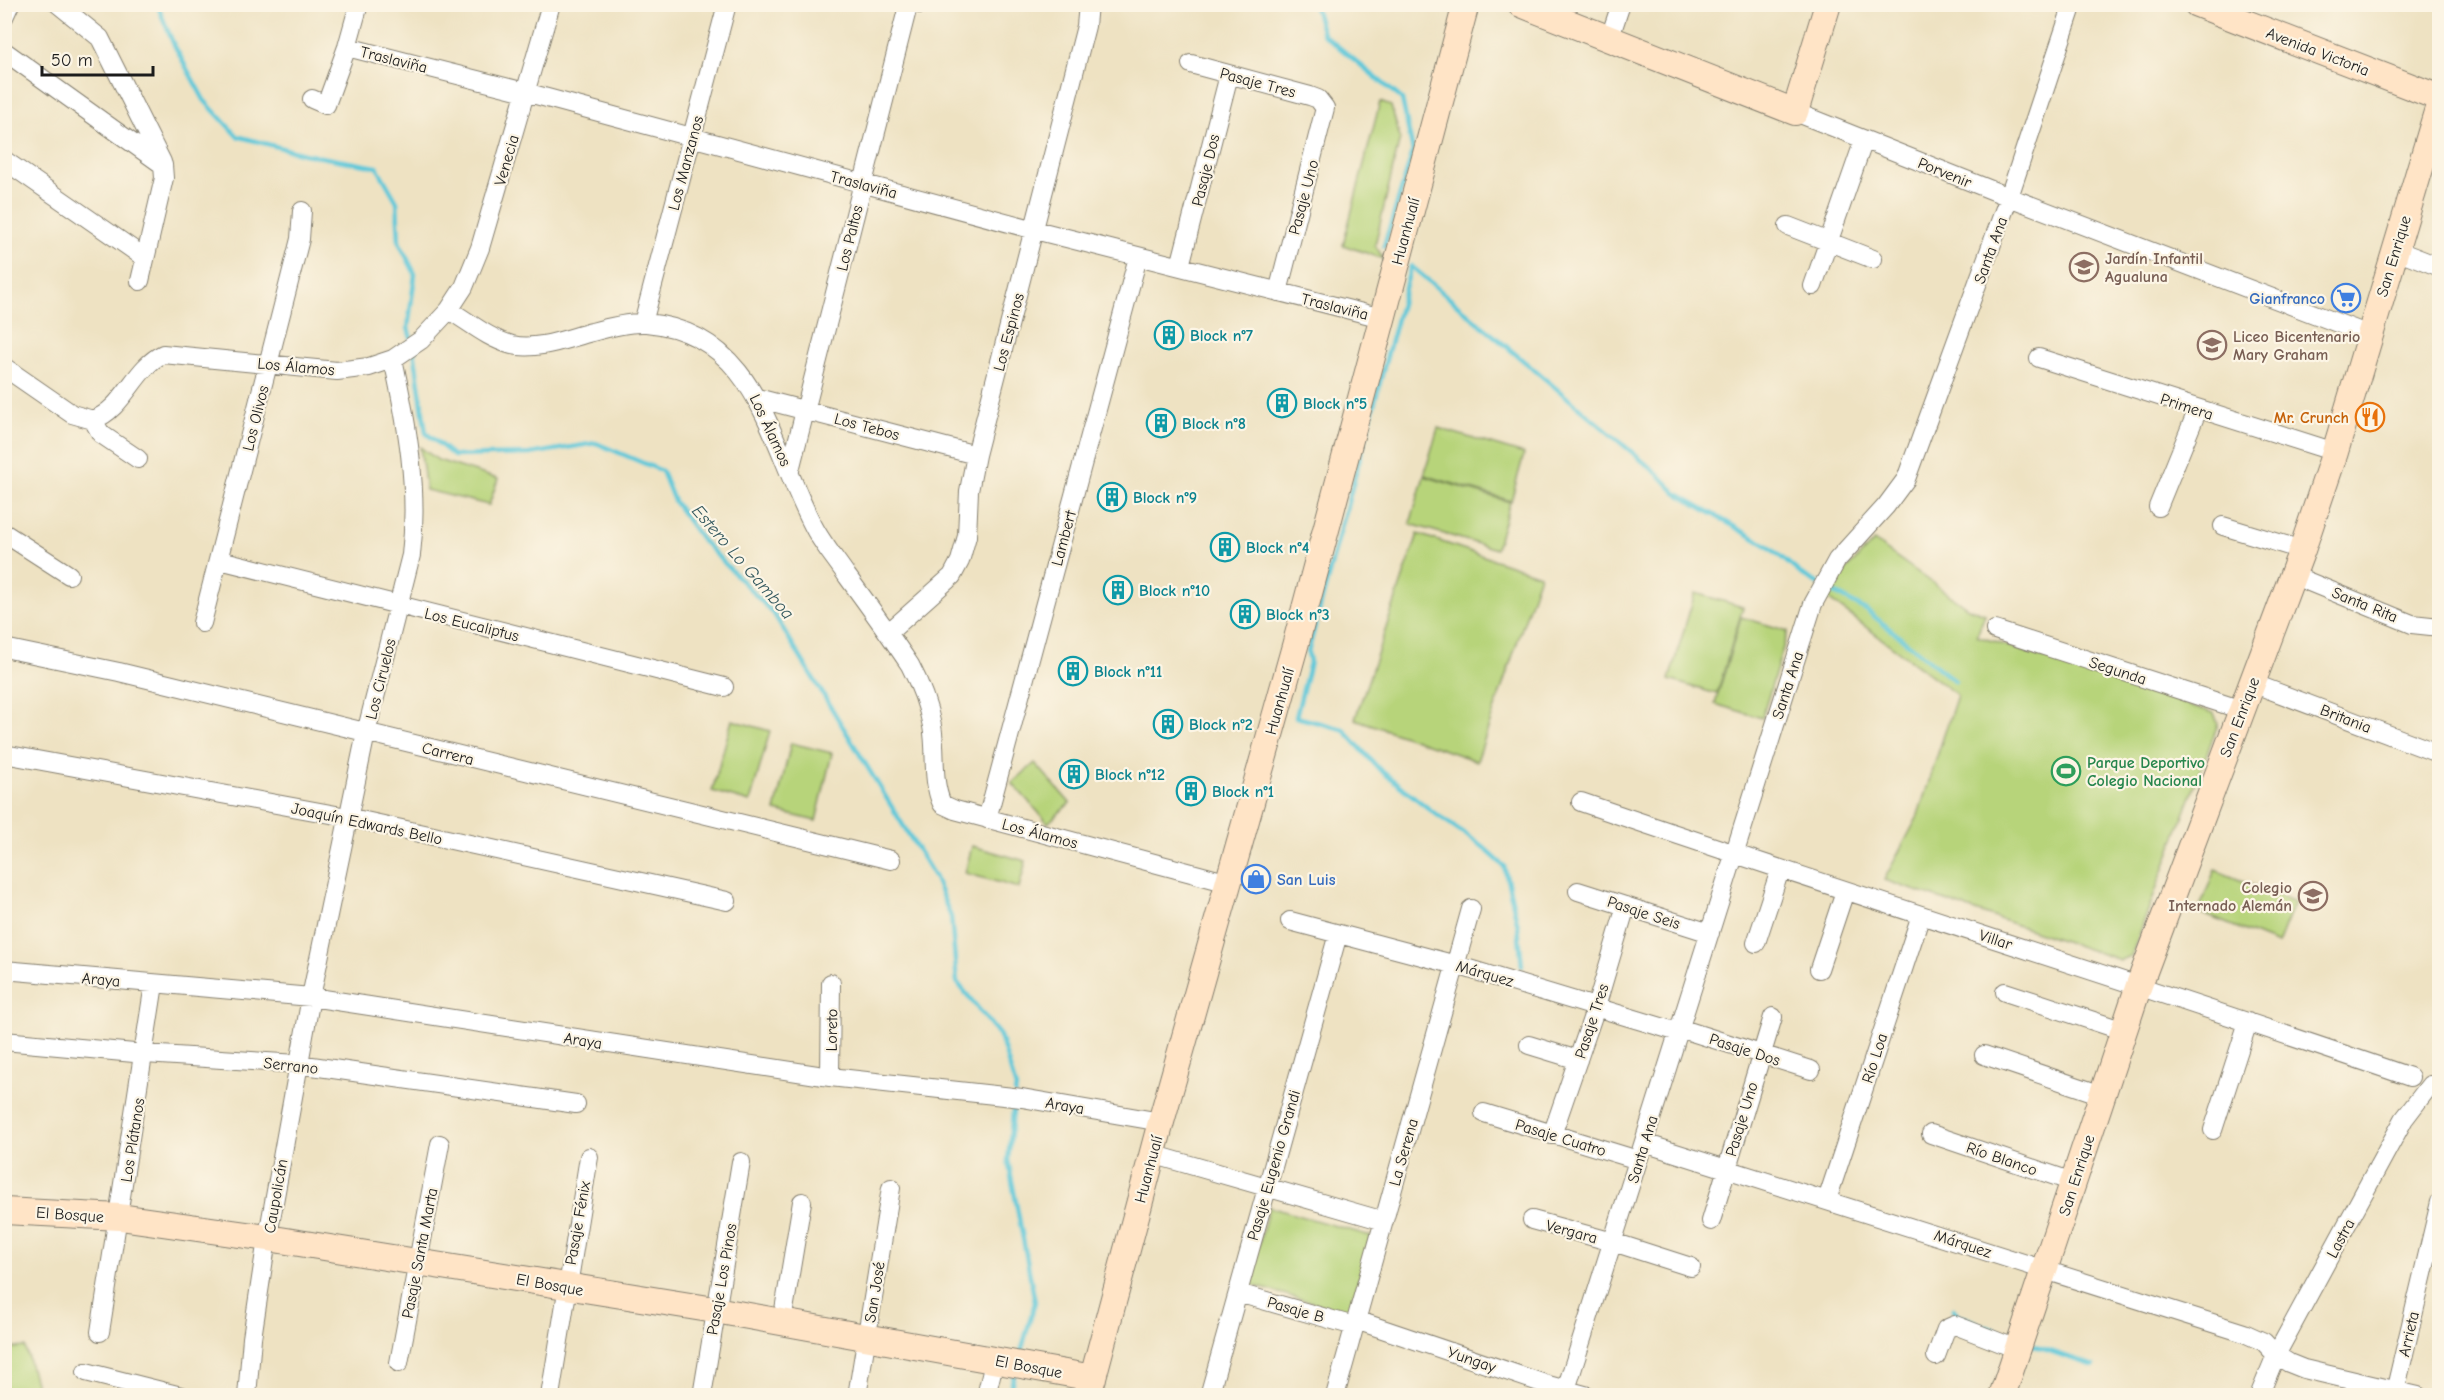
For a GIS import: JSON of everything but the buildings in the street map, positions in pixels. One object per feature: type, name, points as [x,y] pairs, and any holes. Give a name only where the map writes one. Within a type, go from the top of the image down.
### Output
[{"type":"street","points":[[4,17],[10,4]]},
{"type":"street","points":[[58,4],[100,38],[163,165],[164,178],[140,281]]},
{"type":"street","points":[[312,99],[326,105],[347,47],[359,4]]},
{"type":"street","name":"Venecia","points":[[449,310],[464,287],[480,248],[551,4]]},
{"type":"street","name":"Los Manzanos","points":[[643,322],[727,4]]},
{"type":"street","points":[[905,5],[939,4]]},
{"type":"street","name":"Los Espinos","points":[[888,633],[952,576],[960,561],[967,536],[969,491],[976,455],[1086,26],[1088,4]]},
{"type":"street","name":"Huanhualí","points":[[1091,1387],[1152,1154],[1229,883],[1466,4]]},
{"type":"street","name":"Porvenir","points":[[1521,4],[2009,197],[2369,335]]},
{"type":"street","points":[[1609,40],[1621,4]]},
{"type":"street","points":[[1795,112],[1828,4]]},
{"type":"street","name":"Santa Ana","points":[[1565,1393],[1733,854],[1821,588],[1837,560],[1886,506],[1906,479],[2009,197],[2073,4]]},
{"type":"street","name":"Avenida Victoria","points":[[2197,4],[2439,98]]},
{"type":"street","name":"Los Paltos","points":[[790,470],[905,5]]},
{"type":"street","name":"Traslaviña","points":[[347,47],[525,92],[1138,257],[1382,318]]},
{"type":"street","points":[[4,51],[163,165]]},
{"type":"street","name":"Pasaje Tres","points":[[1191,64],[1310,96],[1323,104]]},
{"type":"street","name":"Pasaje Dos","points":[[1180,266],[1229,75]]},
{"type":"street","name":"San Enrique","points":[[2001,1395],[2139,985],[2292,575],[2335,452],[2439,102]]},
{"type":"street","name":"Pasaje Uno","points":[[1278,292],[1326,114],[1323,104]]},
{"type":"street","points":[[1813,286],[1864,140]]},
{"type":"street","points":[[4,160],[145,258]]},
{"type":"street","name":"Los Olivos","points":[[202,623],[220,561],[300,239],[302,211]]},
{"type":"street","points":[[1788,226],[1830,240],[1873,259]]},
{"type":"street","points":[[2396,250],[2439,267]]},
{"type":"street","name":"Lambert","points":[[987,819],[1138,257]]},
{"type":"street","name":"Los Álamos","points":[[93,420],[109,411],[152,359],[163,354],[337,371],[369,367],[397,357],[421,340],[449,310],[496,338],[514,345],[539,346],[609,327],[643,322],[663,325],[689,334],[710,345],[746,379],[757,398],[790,470],[804,508],[818,535],[910,665],[922,692],[932,727],[936,791],[942,804],[987,819],[1229,883]]},
{"type":"street","name":"Los Ciruelos","points":[[311,998],[347,817],[411,555],[415,526],[411,459],[397,357]]},
{"type":"street","name":"Primera","points":[[2039,358],[2335,452]]},
{"type":"street","points":[[4,367],[72,414],[93,420],[101,434],[138,459]]},
{"type":"street","name":"Los Tebos","points":[[757,398],[976,455]]},
{"type":"street","points":[[2158,507],[2198,409]]},
{"type":"street","points":[[2223,526],[2301,550]]},
{"type":"street","points":[[4,533],[69,575]]},
{"type":"street","name":"Los Eucaliptus","points":[[220,561],[724,687]]},
{"type":"street","name":"Santa Rita","points":[[2292,575],[2412,624],[2439,627]]},
{"type":"street","name":"Segunda","points":[[1995,630],[2242,710]]},
{"type":"street","name":"Carrera","points":[[4,648],[130,675],[891,860]]},
{"type":"street","name":"Britania","points":[[2252,683],[2439,754]]},
{"type":"street","name":"Joaquín Edwards Bello","points":[[4,754],[347,817],[728,901]]},
{"type":"street","name":"Villar","points":[[1581,802],[1780,870],[2139,985],[2410,1077]]},
{"type":"street","points":[[1756,943],[1780,870]]},
{"type":"street","name":"Pasaje Seis","points":[[1578,891],[1710,933]]},
{"type":"street","points":[[1819,969],[1845,891]]},
{"type":"street","name":"Pasaje Tres","points":[[1552,1135],[1596,1007],[1626,906]]},
{"type":"street","name":"La Serena","points":[[1335,1395],[1472,909]]},
{"type":"street","name":"Río Loa","points":[[1827,1200],[1921,915]]},
{"type":"street","name":"Márquez","points":[[1290,921],[1456,965],[1678,1030]]},
{"type":"street","name":"Pasaje Eugenio Grandi","points":[[1209,1395],[1338,934]]},
{"type":"street","name":"Araya","points":[[4,970],[311,998],[830,1077],[1022,1098],[1161,1122]]},
{"type":"street","name":"Loreto","points":[[830,1077],[831,983]]},
{"type":"street","name":"Los Plátanos","points":[[100,1332],[120,1217],[154,984]]},
{"type":"street","points":[[2005,992],[2124,1031]]},
{"type":"street","name":"Caupolicán","points":[[247,1395],[252,1338],[268,1238],[311,998]]},
{"type":"street","name":"Pasaje Uno","points":[[1711,1221],[1773,1017]]},
{"type":"street","points":[[2213,1131],[2248,1022]]},
{"type":"street","name":"Pasaje Dos","points":[[1678,1030],[1761,1053],[1811,1070]]},
{"type":"street","name":"Serrano","points":[[4,1041],[145,1054],[298,1064],[576,1104]]},
{"type":"street","points":[[1529,1044],[1578,1060]]},
{"type":"street","points":[[1984,1055],[2102,1095]]},
{"type":"street","name":"Lastra","points":[[2259,1395],[2276,1355],[2404,1119],[2435,1086]]},
{"type":"street","name":"Pasaje Cuatro","points":[[1484,1113],[1638,1160]]},
{"type":"street","name":"Río Blanco","points":[[1931,1134],[2073,1182]]},
{"type":"street","name":"Márquez","points":[[1644,1143],[2244,1333],[2265,1342],[2276,1355],[2304,1369],[2394,1393],[2418,1395]]},
{"type":"street","name":"Pasaje Santa Marta","points":[[399,1363],[440,1144]]},
{"type":"street","points":[[1152,1154],[1384,1221]]},
{"type":"street","name":"Pasaje Fénix","points":[[549,1395],[589,1157]]},
{"type":"street","name":"Pasaje Los Pinos","points":[[702,1395],[741,1162]]},
{"type":"street","name":"San José","points":[[857,1395],[891,1188]]},
{"type":"street","points":[[782,1322],[802,1202]]},
{"type":"street","name":"Arrieta","points":[[2394,1393],[2439,1202]]},
{"type":"street","name":"El Bosque","points":[[4,1210],[120,1217],[417,1261],[999,1360],[1031,1366],[1091,1387]]},
{"type":"street","name":"Vergara","points":[[1532,1220],[1613,1242],[1691,1267]]},
{"type":"street","name":"Pasaje B","points":[[1238,1293],[1355,1323]]},
{"type":"street","name":"Yungay","points":[[1355,1323],[1565,1393],[1588,1395]]},
{"type":"street","points":[[1936,1356],[1946,1329],[1955,1324],[2017,1349]]},
{"type":"street","points":[[986,1395],[999,1360]]},
{"type":"street","points":[[86,1372],[181,1395]]},
{"type":"green space","points":[[1380,102],[1391,106],[1400,138],[1375,245],[1384,259],[1343,245]]},
{"type":"green space","points":[[1438,428],[1524,454],[1511,501],[1424,475]]},
{"type":"green space","points":[[420,447],[438,460],[498,479],[489,505],[426,490]]},
{"type":"green space","points":[[1424,476],[1510,502],[1496,549],[1410,524]]},
{"type":"green space","points":[[1418,534],[1540,575],[1477,761],[1355,719]]},
{"type":"green space","name":"Parque Deportivo Colegio Nacional","points":[[1874,541],[1968,608],[1985,614],[1977,636],[2214,713],[2218,724],[2131,956],[2120,960],[1884,880],[1917,818],[1957,695],[1827,598],[1842,574]]},
{"type":"green space","points":[[1695,593],[1743,607],[1717,694],[1669,680]]},
{"type":"green space","points":[[1741,617],[1788,631],[1762,718],[1715,704]]},
{"type":"green space","points":[[732,720],[770,731],[750,802],[712,791]]},
{"type":"green space","points":[[791,743],[832,753],[816,821],[775,811]]},
{"type":"green space","points":[[1035,763],[1070,803],[1048,823],[1012,783]]},
{"type":"green space","points":[[972,846],[1026,861],[1019,888],[965,873]]},
{"type":"green space","points":[[2215,870],[2295,902],[2278,944],[2198,912]]},
{"type":"green space","points":[[1269,1207],[1371,1236],[1350,1313],[1248,1284]]},
{"type":"green space","points":[[25,1347],[36,1386],[5,1390],[5,1349]]},
{"type":"waterway","name":"Estero Lo Gamboa","points":[[157,4],[173,43],[204,100],[237,136],[304,154],[377,167],[397,202],[399,242],[415,274],[408,328],[412,342]]},
{"type":"waterway","points":[[1314,4],[1323,34],[1402,99],[1413,152],[1384,246]]},
{"type":"waterway","points":[[1522,966],[1518,926],[1504,866],[1482,846],[1433,812],[1379,769],[1343,729],[1296,717],[1310,662],[1308,652],[1411,266],[1659,475],[1676,493],[1768,546],[1801,574],[1819,584]]},
{"type":"waterway","name":"Estero Lo Gamboa","points":[[414,350],[426,433],[454,456],[530,454],[596,443],[662,471],[674,501],[701,539],[774,614],[934,876],[951,917],[957,982],[1000,1036],[1016,1088],[1015,1093]]},
{"type":"waterway","points":[[1826,588],[1866,610],[1955,681]]},
{"type":"waterway","name":"Estero Lo Gamboa","points":[[1014,1102],[1008,1160],[1035,1302],[1020,1355]]},
{"type":"waterway","points":[[1953,1309],[1958,1315],[2006,1335]]},
{"type":"waterway","points":[[2032,1345],[2094,1366]]},
{"type":"waterway","name":"Estero Lo Gamboa","points":[[1008,1396],[1015,1372]]},
{"type":"place","name":"Jardín Infantil Agualuna","points":[[2084,267]]},
{"type":"place","name":"Gianfranco","points":[[2346,298]]},
{"type":"place","name":"Block n°7","points":[[1169,335]]},
{"type":"place","name":"Liceo Bicentenario Mary Graham","points":[[2212,345]]},
{"type":"place","name":"Block n°5","points":[[1282,403]]},
{"type":"place","name":"Mr. Crunch","points":[[2370,417]]},
{"type":"place","name":"Block n°8","points":[[1161,423]]},
{"type":"place","name":"Block n°9","points":[[1112,497]]},
{"type":"place","name":"Block n°4","points":[[1225,547]]},
{"type":"place","name":"Block n°10","points":[[1118,590]]},
{"type":"place","name":"Block n°3","points":[[1245,614]]},
{"type":"place","name":"Block n°11","points":[[1073,671]]},
{"type":"place","name":"Block n°2","points":[[1168,724]]},
{"type":"place","name":"Parque Deportivo Colegio Nacional","points":[[2066,771]]},
{"type":"place","name":"Block n°12","points":[[1074,774]]},
{"type":"place","name":"Block n°1","points":[[1191,791]]},
{"type":"place","name":"San Luis","points":[[1256,879]]},
{"type":"place","name":"Colegio Internado Alemán","points":[[2313,896]]}]
